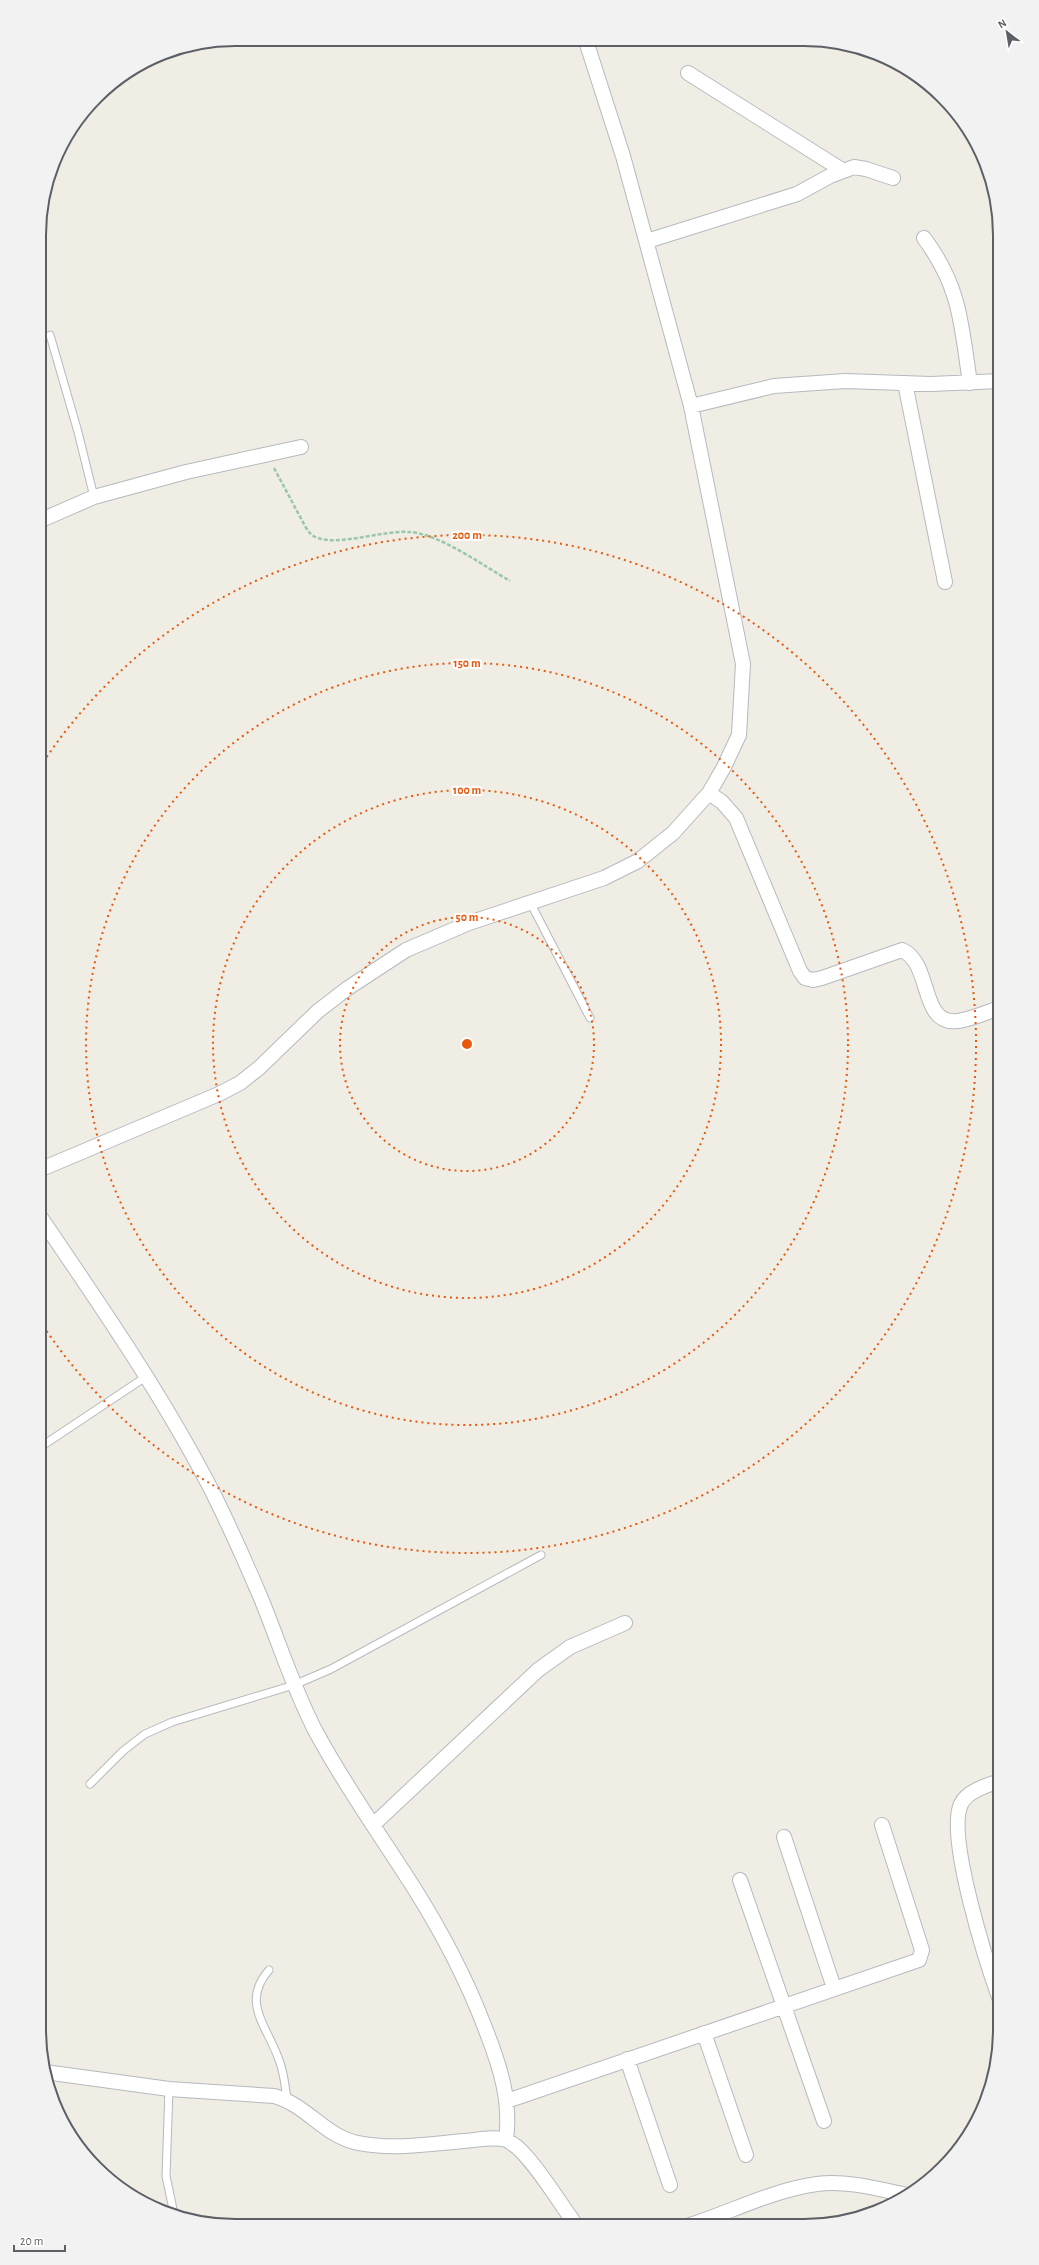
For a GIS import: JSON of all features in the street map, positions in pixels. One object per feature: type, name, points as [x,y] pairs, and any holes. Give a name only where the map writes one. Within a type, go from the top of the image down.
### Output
[{"type":"street","points":[[46,1167],[219,1094],[240,1083],[259,1068],[318,1011],[348,988],[394,958],[439,934],[604,878],[638,861],[673,833],[709,793],[724,767],[739,735],[743,664],[691,406],[623,156],[588,46]]},
{"type":"street","points":[[688,73],[842,170]]},
{"type":"street","points":[[646,241],[797,194],[842,170],[854,167],[866,168],[893,178]]},
{"type":"street","points":[[924,238],[939,259],[954,290],[970,383]]},
{"type":"street","points":[[691,406],[774,386],[845,381],[905,383],[993,381]]},
{"type":"street","points":[[905,383],[945,582]]},
{"type":"street","points":[[46,518],[94,497],[186,472],[301,447]]},
{"type":"street","points":[[709,793],[722,802],[736,818],[800,971],[805,978],[813,980],[822,978],[902,950],[911,954],[918,964],[929,1000],[939,1016],[946,1020],[958,1021],[993,1010]]},
{"type":"street","points":[[46,1225],[147,1376],[212,1491],[240,1550],[294,1686],[335,1767],[415,1890],[467,1983],[496,2057],[507,2101],[509,2117],[506,2140]]},
{"type":"street","points":[[373,1825],[538,1670],[570,1647],[625,1623]]},
{"type":"street","points":[[993,1784],[975,1791],[961,1803],[958,1820],[958,1838],[976,1923],[993,1978]]},
{"type":"street","points":[[507,2101],[783,2005],[913,1963],[922,1956],[920,1942],[882,1825]]},
{"type":"street","points":[[784,1837],[834,1988]]},
{"type":"street","points":[[740,1880],[824,2121]]},
{"type":"street","points":[[704,2033],[746,2155]]},
{"type":"street","points":[[627,2059],[670,2185]]},
{"type":"street","points":[[51,2073],[168,2088],[274,2096],[287,2099],[340,2138],[379,2146],[411,2146],[490,2139],[506,2140],[516,2147],[526,2158],[572,2219]]},
{"type":"street","points":[[707,2219],[795,2188],[818,2184],[843,2184],[898,2194]]},
{"type":"lane","points":[[50,335],[78,432],[94,497]]},
{"type":"lane","points":[[530,902],[590,1018]]},
{"type":"lane","points":[[46,1443],[147,1376]]},
{"type":"lane","points":[[90,1784],[123,1751],[145,1734],[172,1722],[294,1686],[358,1655],[541,1555]]},
{"type":"lane","points":[[269,1970],[260,1980],[256,1990],[255,2003],[280,2060],[287,2099]]},
{"type":"lane","points":[[168,2088],[166,2176],[173,2208]]},
{"type":"path","points":[[267,455],[311,535],[319,539],[333,540],[398,532],[424,534],[510,581]]}]
